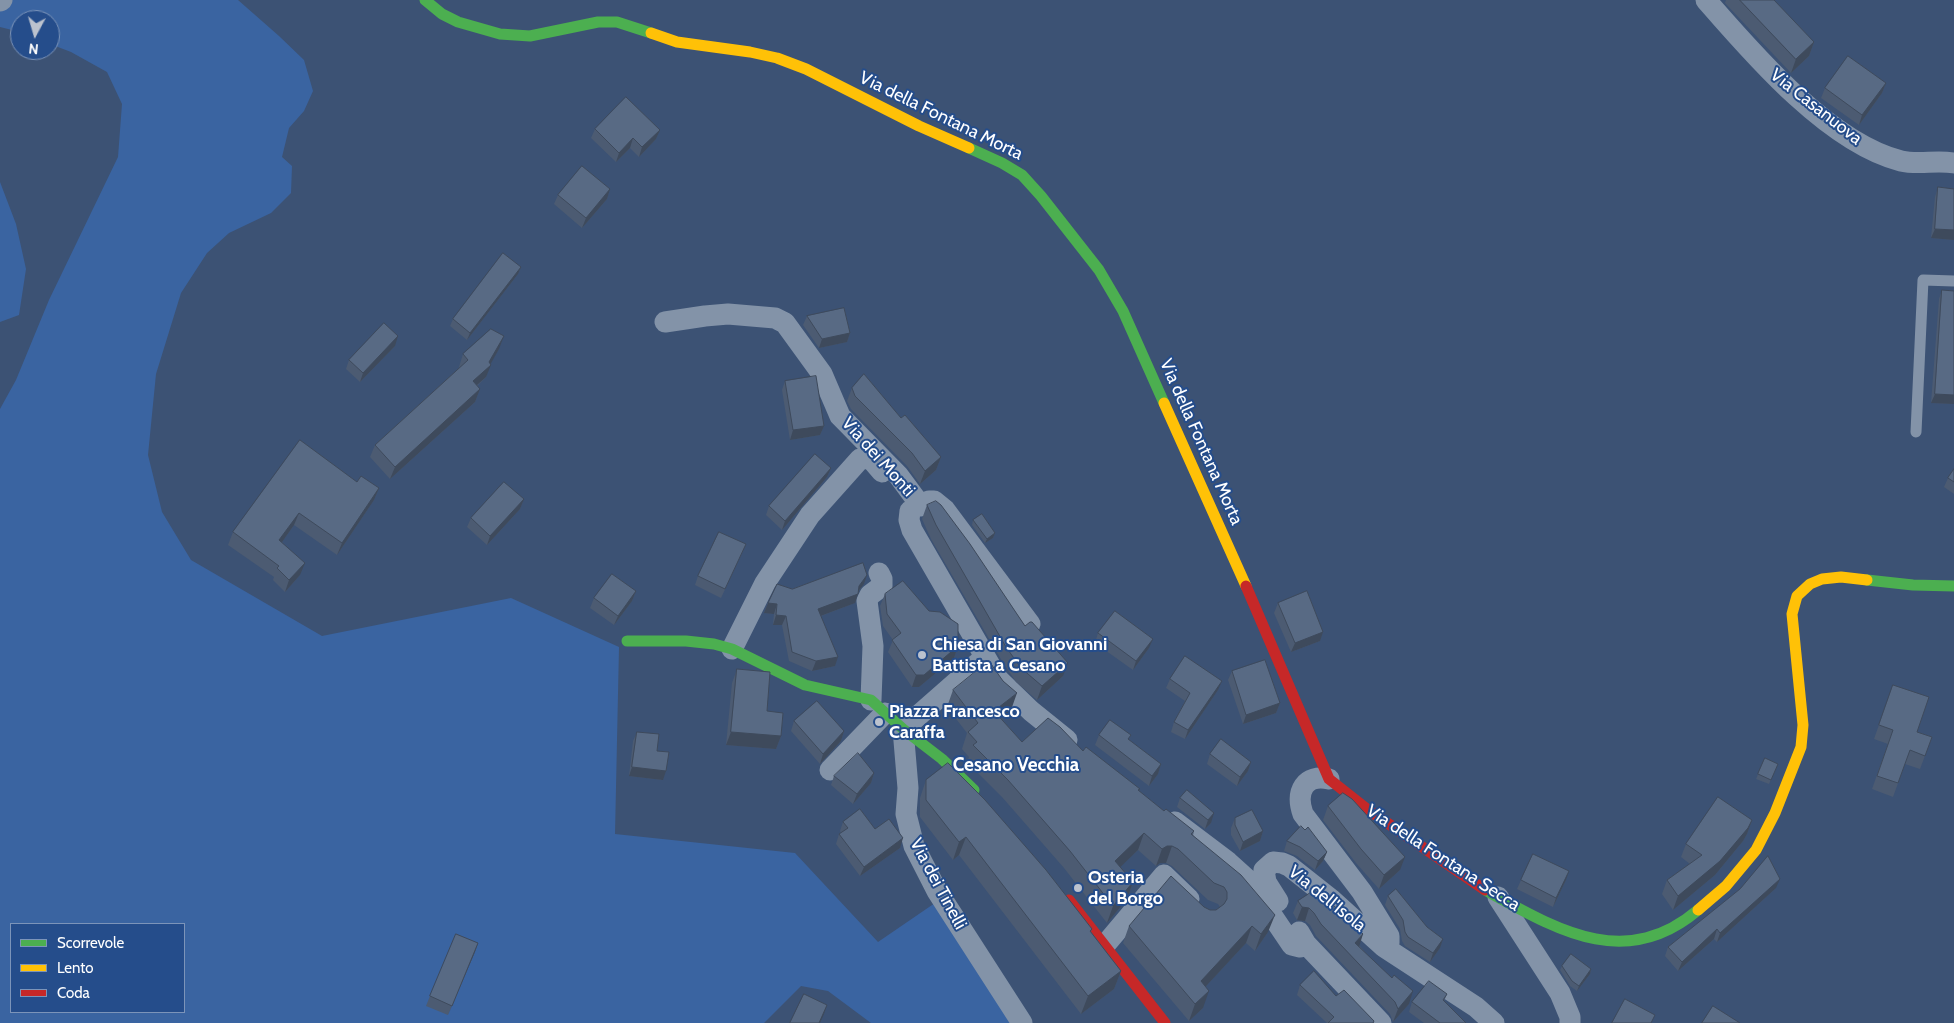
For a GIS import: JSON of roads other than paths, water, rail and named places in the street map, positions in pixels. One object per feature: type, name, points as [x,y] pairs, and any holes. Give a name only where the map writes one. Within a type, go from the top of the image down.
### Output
[{"type":"street","name":"Via della Fontana Morta","points":[[424,0],[450,18],[500,34],[530,36],[598,22],[617,22],[677,42],[750,52],[778,58],[806,69],[919,126],[1002,163],[1022,175],[1041,196],[1099,270],[1123,311],[1238,568],[1329,779]]},
{"type":"street","name":"Via Casanuova","points":[[1706,0],[1763,65],[1802,100],[1849,137],[1901,161],[1954,163]]},
{"type":"street","name":"Via dei Monti","points":[[666,322],[728,314],[775,318],[785,323],[822,374],[840,416],[894,470],[915,508]]},
{"type":"street","points":[[732,649],[765,583],[810,514],[860,459],[866,457],[875,462],[915,508]]},
{"type":"street","points":[[1030,624],[945,510],[934,501],[929,501],[915,508],[909,520],[912,530],[998,679],[1018,701],[1084,753]]},
{"type":"street","points":[[830,770],[878,707],[867,601],[872,593],[882,586],[879,573]]},
{"type":"street","name":"Via della Fontana Secca","points":[[1329,779],[1373,814],[1498,897],[1570,932],[1590,939],[1608,942],[1644,938],[1673,928],[1685,921],[1726,886],[1756,850],[1776,813],[1801,746],[1803,725],[1792,614],[1795,598],[1799,592],[1813,582],[1830,578],[1910,585],[1954,586]]},
{"type":"street","points":[[627,641],[686,641],[732,649],[805,685],[878,707],[942,759],[984,801]]},
{"type":"street","points":[[903,729],[984,657]]},
{"type":"street","name":"Via dei Tinelli","points":[[903,729],[908,788],[906,814],[914,846],[937,891],[1022,1023]]},
{"type":"street","name":"Via dell'Isola","points":[[1329,779],[1316,777],[1307,782],[1301,795],[1301,809],[1305,818],[1362,892],[1389,936],[1389,943],[1384,947]]},
{"type":"street","points":[[1161,812],[1237,882],[1253,886],[1292,945],[1300,947],[1306,944],[1381,1023]]},
{"type":"street","name":"Via dell'Isola","points":[[1306,944],[1264,878],[1266,867],[1274,862],[1289,866],[1332,900],[1384,947],[1476,1007],[1494,1023]]},
{"type":"street","points":[[1105,946],[1164,875],[1206,915]]},
{"type":"street","points":[[1064,893],[1165,1023]]},
{"type":"street","points":[[1498,897],[1556,986],[1565,1004],[1570,1023]]},
{"type":"lane","points":[[1916,432],[1923,280],[1954,281]]},
{"type":"place","name":"Chiesa di San Giovanni Battista a Cesano","points":[[922,655]]},
{"type":"place","name":"Piazza Francesco Caraffa","points":[[879,722]]},
{"type":"place","name":"Osteria del Borgo","points":[[1078,888]]},
{"type":"district","name":"Cesano Vecchia","points":[[1016,765]]}]
